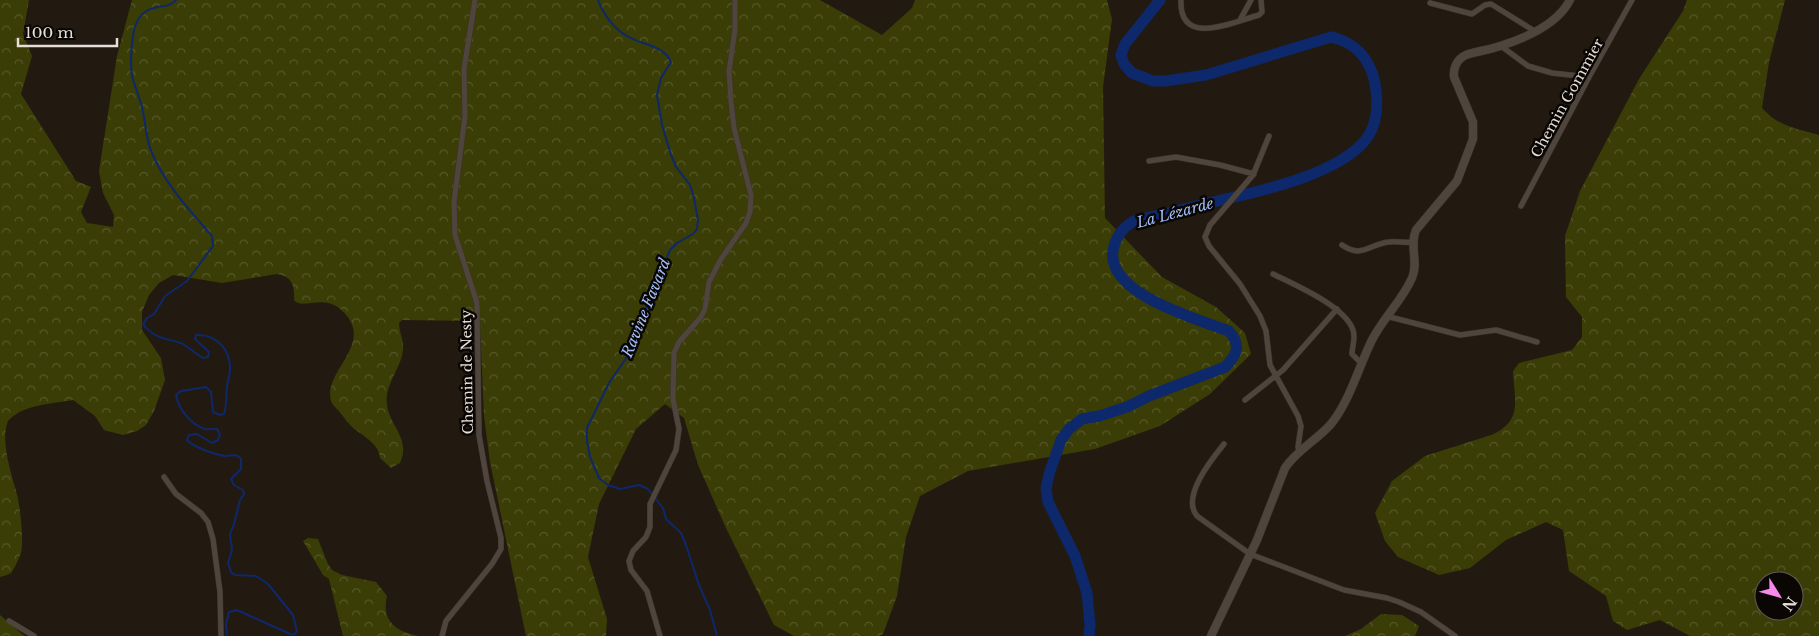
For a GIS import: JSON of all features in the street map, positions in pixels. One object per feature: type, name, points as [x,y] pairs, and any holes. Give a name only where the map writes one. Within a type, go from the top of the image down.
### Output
[{"type":"main road","points":[[1211,636],[1250,554],[1285,468],[1299,452],[1331,424],[1346,398],[1371,342],[1412,278],[1416,266],[1413,238],[1416,230],[1457,181],[1473,140],[1473,122],[1454,77],[1453,70],[1455,66],[1465,56],[1501,46],[1536,32],[1559,16],[1570,0]]},
{"type":"street","name":"Chemin de Nesty","points":[[442,636],[446,621],[492,564],[501,549],[501,538],[487,481],[479,435],[477,303],[455,235],[454,202],[465,116],[464,69],[475,0]]},
{"type":"street","points":[[660,636],[647,591],[631,570],[629,561],[633,552],[646,537],[650,527],[650,504],[652,498],[676,450],[679,429],[673,399],[674,353],[679,342],[701,317],[709,282],[721,259],[746,223],[750,212],[751,195],[734,128],[731,102],[729,71],[736,22],[735,0]]},
{"type":"street","points":[[1181,0],[1183,17],[1192,27],[1208,29],[1260,15],[1262,12],[1261,0]]},
{"type":"street","points":[[1240,20],[1250,0]]},
{"type":"street","name":"Chemin Gommier","points":[[1521,206],[1632,0]]},
{"type":"street","points":[[1430,3],[1472,14],[1485,5],[1491,4],[1536,32]]},
{"type":"street","points":[[1501,46],[1528,66],[1552,73],[1589,77]]},
{"type":"street","points":[[1269,136],[1254,174],[1210,225],[1206,231],[1206,242],[1240,284],[1260,316],[1266,330],[1268,360],[1298,416],[1301,426],[1299,452]]},
{"type":"street","points":[[1149,161],[1176,157],[1220,165],[1254,174]]},
{"type":"street","points":[[1342,245],[1351,251],[1357,252],[1383,242],[1413,242]]},
{"type":"street","points":[[1273,274],[1337,309],[1353,330],[1352,354],[1362,364]]},
{"type":"street","points":[[1246,400],[1276,377],[1337,309]]},
{"type":"street","points":[[1386,316],[1460,335],[1496,330],[1537,342]]},
{"type":"street","points":[[1224,444],[1203,472],[1191,502],[1191,507],[1197,516],[1250,554],[1330,586],[1399,602],[1433,619],[1455,636]]},
{"type":"street","points":[[164,477],[176,494],[201,513],[208,522],[213,539],[220,592],[221,636]]},
{"type":"street","points":[[9,621],[34,636]]},
{"type":"green space","points":[[0,0],[29,0],[23,34],[32,56],[21,94],[76,181],[91,187],[81,212],[87,223],[113,227],[114,215],[103,193],[99,171],[117,56],[132,0],[820,0],[882,35],[912,8],[915,0],[1107,0],[1112,19],[1103,87],[1105,218],[1162,277],[1216,307],[1245,333],[1251,354],[1210,394],[1160,426],[1095,449],[968,471],[920,496],[906,537],[897,596],[883,634],[879,636],[794,636],[774,625],[726,528],[698,465],[684,418],[665,404],[636,429],[599,504],[588,557],[607,619],[606,636],[526,636],[490,462],[484,416],[480,328],[474,321],[402,320],[399,323],[403,343],[402,357],[390,384],[387,405],[402,439],[403,454],[400,463],[391,468],[380,458],[379,452],[373,443],[350,425],[331,401],[330,390],[333,380],[354,338],[353,327],[347,316],[339,308],[324,302],[298,303],[294,300],[292,283],[286,277],[277,274],[222,283],[173,275],[159,283],[149,295],[142,312],[142,330],[161,358],[165,380],[154,411],[146,425],[137,431],[123,435],[104,430],[95,416],[73,400],[30,408],[14,415],[8,421],[5,437],[6,446],[19,504],[22,547],[11,573],[0,577]]},
{"type":"green space","points":[[1687,0],[1785,0],[1769,62],[1762,108],[1781,123],[1819,135],[1819,636],[1690,636],[1660,620],[1627,630],[1613,621],[1606,596],[1569,571],[1563,530],[1546,522],[1506,540],[1470,568],[1439,575],[1398,557],[1385,541],[1375,513],[1392,481],[1425,456],[1491,435],[1508,423],[1513,416],[1515,408],[1513,371],[1519,363],[1572,350],[1582,337],[1582,317],[1566,297],[1565,236],[1580,191],[1639,79],[1683,11]]},
{"type":"green space","points":[[308,538],[318,539],[332,570],[342,575],[376,582],[387,596],[386,612],[388,619],[403,632],[419,636],[343,636],[329,579],[323,575],[303,541]]},
{"type":"green space","points":[[1381,614],[1402,615],[1419,626],[1415,636],[1345,636],[1361,629]]},
{"type":"green space","points":[[0,615],[22,634],[25,636],[0,636]]},
{"type":"waterway","points":[[176,0],[168,5],[147,10],[138,20],[132,47],[132,76],[142,108],[148,143],[157,164],[179,197],[212,236],[213,246],[187,281],[165,296],[154,314],[147,318],[143,324],[157,336],[183,344],[203,358],[208,357],[209,352],[195,339],[196,335],[204,335],[216,340],[225,350],[230,363],[230,371],[224,414],[220,415],[213,412],[211,392],[206,387],[181,391],[176,395],[182,410],[190,420],[205,429],[217,429],[220,435],[218,440],[212,443],[197,434],[189,435],[187,440],[211,452],[226,456],[236,455],[241,459],[241,469],[231,479],[234,485],[243,490],[244,494],[240,500],[230,534],[232,550],[228,563],[231,572],[235,575],[256,576],[268,584],[293,615],[297,631],[294,635],[290,634],[237,610],[229,612],[226,624],[227,636]]},
{"type":"waterway","name":"Ravine Favard","points":[[598,0],[606,16],[622,33],[658,49],[668,56],[671,62],[661,78],[657,95],[662,125],[676,167],[690,185],[698,220],[697,229],[693,234],[677,243],[670,250],[650,296],[629,354],[609,383],[587,428],[587,441],[590,457],[599,478],[608,485],[620,489],[639,485],[648,489],[663,508],[666,519],[681,533],[710,610],[717,636]]},
{"type":"waterway","name":"La Lézarde","points":[[1089,636],[1090,625],[1087,593],[1075,556],[1048,502],[1046,488],[1061,440],[1069,429],[1082,419],[1127,407],[1149,396],[1225,367],[1233,358],[1236,349],[1235,341],[1229,331],[1157,303],[1124,280],[1115,266],[1113,251],[1117,237],[1134,221],[1270,188],[1316,173],[1337,163],[1354,151],[1367,138],[1371,132],[1376,112],[1377,97],[1375,83],[1373,74],[1365,59],[1354,47],[1340,39],[1331,37],[1206,75],[1153,81],[1132,73],[1124,64],[1121,55],[1125,44],[1160,0]]}]
